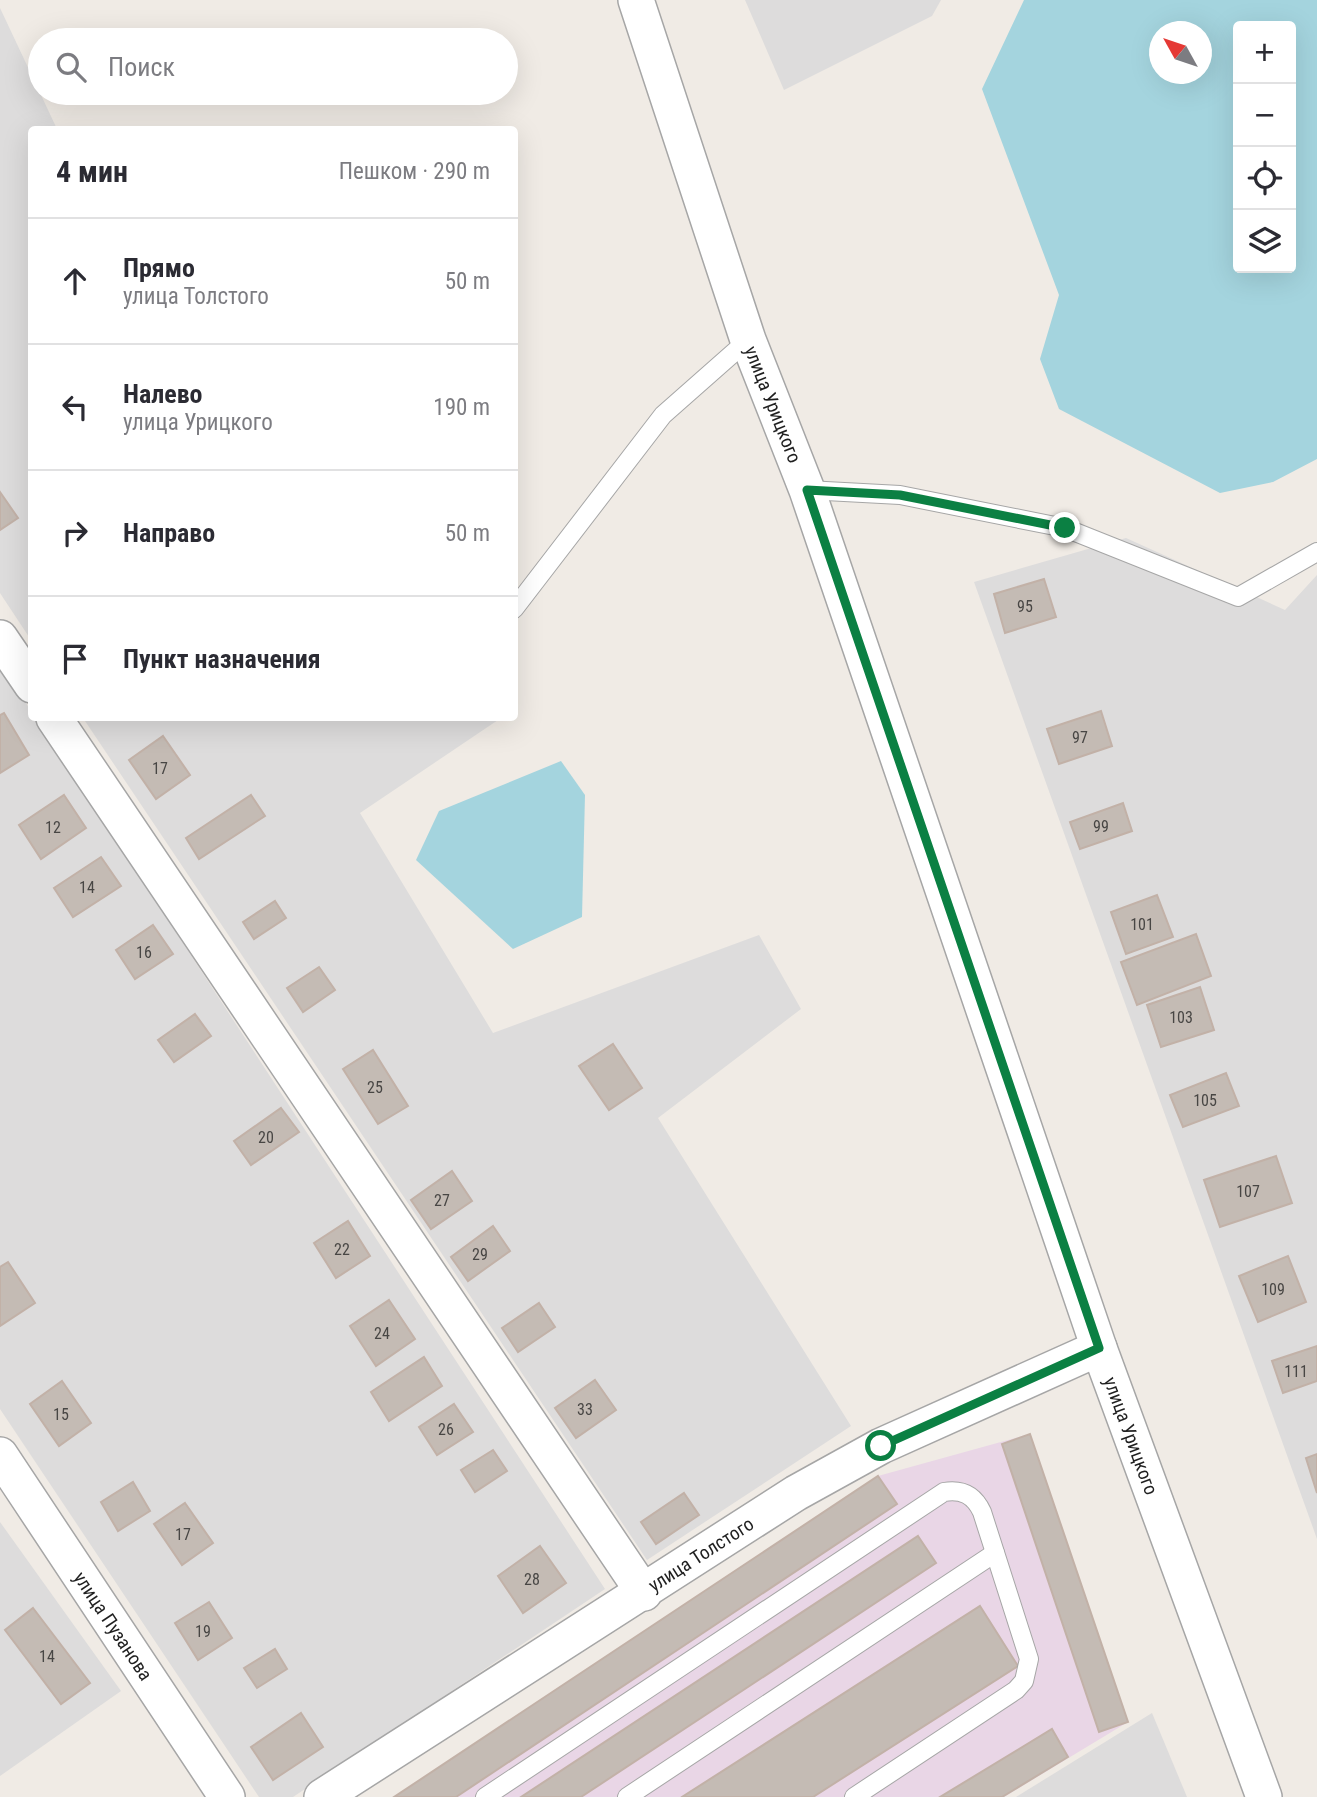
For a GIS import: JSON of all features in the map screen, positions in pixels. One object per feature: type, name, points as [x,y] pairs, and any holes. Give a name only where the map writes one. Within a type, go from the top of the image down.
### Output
[{"type":"street","name":"улица Урицкого","points":[[636,0],[748,340],[807,490],[1099,1348],[1264,1797]]},
{"type":"street","points":[[0,638],[28,679]]},
{"type":"street","points":[[56,721],[644,1593]]},
{"type":"street","name":"улица Толстого","points":[[322,1797],[644,1593],[796,1493],[881,1446],[1099,1348]]},
{"type":"street","name":"улица Пузанова","points":[[0,1455],[227,1797]]},
{"type":"lane","points":[[518,604],[663,415],[748,340]]},
{"type":"lane","points":[[807,490],[900,495],[1065,528],[1238,597],[1317,552]]},
{"type":"lane","points":[[485,1797],[944,1492],[966,1493],[977,1502],[1029,1659],[1024,1681],[1016,1690],[854,1797]]},
{"type":"lane","points":[[627,1797],[995,1553]]},
{"type":"shaded area","points":[[745,0],[941,0],[932,16],[784,90]]},
{"type":"shaded area","points":[[0,8],[28,67],[28,105],[46,105],[56,126],[28,126],[28,635],[0,593]]},
{"type":"shaded area","points":[[1126,538],[1285,610],[1317,575],[1317,1539],[974,582]]},
{"type":"shaded area","points":[[0,663],[28,706],[28,721],[38,721],[605,1589],[293,1797],[259,1797],[0,1409]]},
{"type":"shaded area","points":[[85,721],[497,721],[360,813],[493,1033],[759,935],[801,1009],[658,1118],[851,1426],[647,1560]]},
{"type":"shaded area","points":[[1030,1434],[1128,1722],[1004,1797],[394,1797],[878,1476]]},
{"type":"shaded area","points":[[0,1522],[121,1691],[0,1776]]},
{"type":"shaded area","points":[[1152,1713],[1187,1797],[1016,1797]]},
{"type":"water","points":[[1024,0],[1317,0],[1317,459],[1273,482],[1220,493],[1059,409],[1040,359],[1059,295],[982,89]]},
{"type":"water","points":[[561,761],[585,795],[582,917],[513,949],[416,860],[439,811]]},
{"type":"building","points":[[0,492],[18,518],[0,530]]},
{"type":"building","points":[[1044,579],[1056,617],[1005,633],[994,594]]},
{"type":"building","points":[[1101,711],[1112,746],[1059,764],[1047,729]]},
{"type":"building","points":[[4,713],[29,755],[0,773],[0,715]]},
{"type":"building","points":[[163,736],[190,775],[156,799],[129,760]]},
{"type":"building","points":[[64,795],[86,828],[41,859],[19,825]]},
{"type":"building","points":[[251,795],[265,816],[199,859],[186,838]]},
{"type":"building","points":[[1123,803],[1132,831],[1080,849],[1070,822]]},
{"type":"building","points":[[101,857],[121,886],[73,917],[54,888]]},
{"type":"building","points":[[1157,895],[1173,937],[1126,954],[1111,912]]},
{"type":"building","points":[[275,901],[286,918],[254,939],[243,922]]},
{"type":"building","points":[[153,925],[173,954],[135,979],[116,950]]},
{"type":"building","points":[[1196,934],[1211,976],[1137,1005],[1121,962]]},
{"type":"building","points":[[319,967],[335,990],[303,1012],[287,988]]},
{"type":"building","points":[[1200,987],[1214,1030],[1161,1047],[1147,1005]]},
{"type":"building","points":[[195,1014],[211,1036],[174,1062],[158,1040]]},
{"type":"building","points":[[613,1044],[642,1088],[609,1110],[579,1066]]},
{"type":"building","points":[[373,1050],[408,1106],[378,1124],[343,1069]]},
{"type":"building","points":[[1226,1073],[1239,1106],[1183,1127],[1170,1095]]},
{"type":"building","points":[[281,1108],[299,1132],[251,1165],[234,1141]]},
{"type":"building","points":[[1276,1156],[1292,1203],[1220,1227],[1204,1180]]},
{"type":"building","points":[[452,1171],[472,1201],[431,1229],[411,1200]]},
{"type":"building","points":[[348,1221],[370,1256],[336,1278],[314,1243]]},
{"type":"building","points":[[493,1226],[510,1251],[468,1281],[451,1257]]},
{"type":"building","points":[[1288,1256],[1306,1302],[1258,1322],[1239,1276]]},
{"type":"building","points":[[8,1262],[35,1303],[0,1326],[0,1267]]},
{"type":"building","points":[[389,1300],[415,1339],[376,1366],[350,1326]]},
{"type":"building","points":[[539,1303],[555,1327],[518,1352],[502,1328]]},
{"type":"building","points":[[1317,1346],[1317,1381],[1283,1393],[1272,1361]]},
{"type":"building","points":[[424,1357],[442,1386],[389,1421],[371,1392]]},
{"type":"building","points":[[595,1380],[616,1410],[576,1438],[555,1408]]},
{"type":"building","points":[[62,1381],[91,1423],[59,1446],[30,1404]]},
{"type":"building","points":[[454,1404],[473,1432],[437,1455],[419,1427]]},
{"type":"building","points":[[1030,1434],[1128,1722],[1099,1732],[1002,1444]]},
{"type":"building","points":[[493,1450],[507,1471],[475,1492],[461,1470]]},
{"type":"building","points":[[1317,1454],[1317,1493],[1306,1458]]},
{"type":"building","points":[[878,1476],[897,1504],[456,1797],[394,1797]]},
{"type":"building","points":[[133,1482],[150,1511],[118,1531],[101,1502]]},
{"type":"building","points":[[684,1493],[699,1515],[656,1544],[641,1522]]},
{"type":"building","points":[[185,1503],[213,1543],[182,1565],[154,1524]]},
{"type":"building","points":[[918,1536],[936,1563],[581,1797],[521,1797]]},
{"type":"building","points":[[540,1546],[566,1583],[523,1613],[498,1576]]},
{"type":"building","points":[[209,1602],[232,1638],[198,1660],[175,1623]]},
{"type":"building","points":[[980,1606],[1018,1666],[813,1797],[682,1797]]},
{"type":"building","points":[[33,1608],[90,1683],[61,1704],[5,1630]]},
{"type":"building","points":[[275,1649],[287,1669],[257,1688],[244,1668]]},
{"type":"building","points":[[301,1713],[323,1747],[273,1780],[251,1747]]},
{"type":"building","points":[[1052,1729],[1068,1757],[1002,1797],[940,1797]]},
{"type":"route","points":[[881,1446],[1099,1348],[807,490],[900,495],[1065,528]]}]
